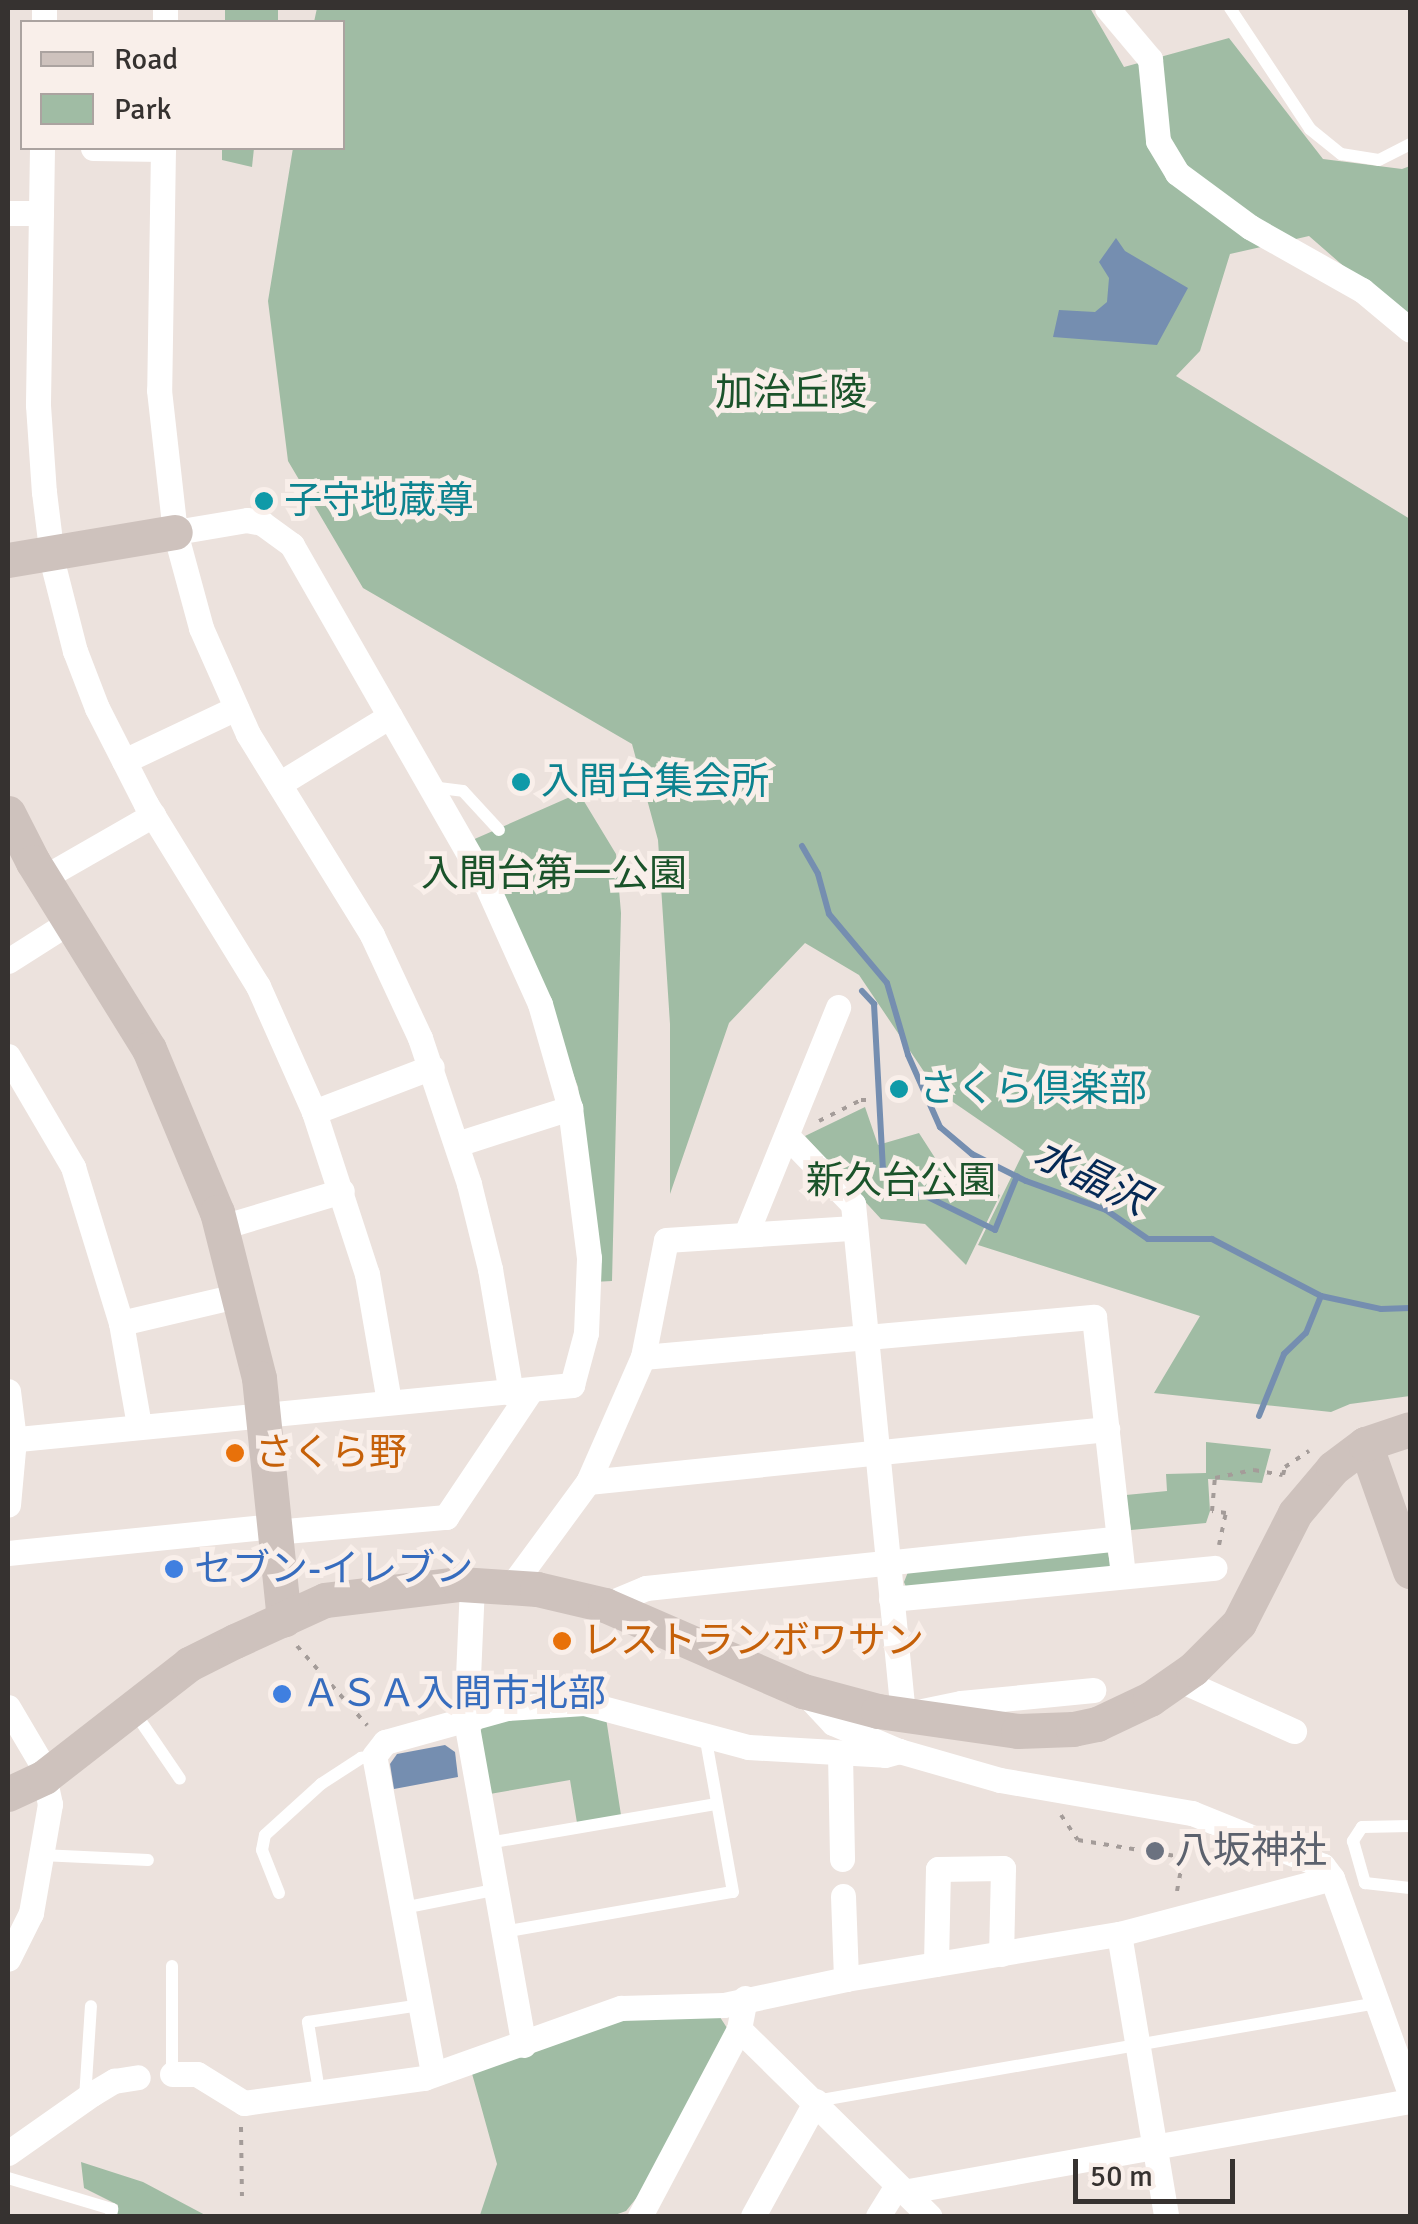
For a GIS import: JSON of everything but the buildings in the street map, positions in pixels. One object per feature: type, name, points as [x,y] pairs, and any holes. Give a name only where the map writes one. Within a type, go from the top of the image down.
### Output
[{"type":"street","points":[[1106,8],[1150,59],[1158,141],[1177,173],[1250,227],[1362,290],[1410,330]]},
{"type":"street","points":[[42,150],[38,405],[52,552],[75,651],[153,815],[258,986],[314,1112],[367,1274],[389,1402]]},
{"type":"street","points":[[8,1553],[446,1518],[521,1391],[458,1144],[432,1068],[372,934],[236,708],[202,628],[175,532],[159,390],[163,150]]},
{"type":"street","points":[[8,213],[41,214]]},
{"type":"street","points":[[8,560],[246,520],[262,523],[292,545],[486,884],[540,1004],[570,1108],[588,1258],[586,1333],[572,1386],[139,1424],[11,1440]]},
{"type":"street","points":[[124,761],[236,708]]},
{"type":"street","points":[[279,784],[390,716]]},
{"type":"street","points":[[8,813],[43,878],[149,1048],[194,1149],[222,1227],[263,1413],[281,1622]]},
{"type":"street","points":[[43,878],[153,815]]},
{"type":"street","points":[[8,961],[71,921]]},
{"type":"street","points":[[746,1234],[838,1006]]},
{"type":"street","points":[[8,1056],[73,1167],[121,1322],[139,1424]]},
{"type":"street","points":[[314,1112],[432,1068]]},
{"type":"street","points":[[458,1144],[570,1108]]},
{"type":"street","points":[[787,1136],[853,1204],[903,1715]]},
{"type":"street","points":[[222,1227],[342,1191]]},
{"type":"street","points":[[510,1588],[588,1482],[643,1357],[666,1240],[854,1228]]},
{"type":"street","points":[[121,1322],[240,1295]]},
{"type":"street","points":[[643,1357],[1094,1318],[1123,1575]]},
{"type":"street","points":[[8,1391],[8,1504]]},
{"type":"street","points":[[588,1482],[1106,1429]]},
{"type":"street","points":[[8,1794],[44,1777],[189,1664],[325,1600],[472,1585],[606,1605],[803,1690],[903,1715],[1018,1731],[1073,1730],[1112,1719],[1180,1680],[1239,1623],[1296,1513],[1333,1468],[1365,1444],[1410,1429]]},
{"type":"street","points":[[1365,1444],[1410,1571]]},
{"type":"street","points":[[606,1605],[646,1588],[1118,1538]]},
{"type":"street","points":[[890,1599],[1215,1568]]},
{"type":"street","points":[[472,1585],[466,1721],[524,2045]]},
{"type":"street","points":[[1180,1680],[1294,1731]]},
{"type":"street","points":[[803,1690],[833,1722],[899,1751],[1000,1780],[1192,1812],[1323,1866],[1332,1878],[1410,2097],[1154,2147],[900,2189],[878,2216]]},
{"type":"street","points":[[903,1715],[961,1702],[1093,1690]]},
{"type":"street","points":[[433,2073],[380,1749],[506,1708],[584,1703],[748,1747],[840,1753],[899,1751]]},
{"type":"street","points":[[8,1707],[44,1777],[50,1804],[31,1913],[8,1959]]},
{"type":"street","points":[[840,1753],[842,1859]]},
{"type":"street","points":[[936,1964],[938,1870],[1003,1868],[1001,1954]]},
{"type":"street","points":[[172,2074],[197,2074],[244,2103],[433,2073],[524,2045],[622,2008],[724,2004],[846,1979],[1120,1934],[1332,1878]]},
{"type":"street","points":[[844,1896],[846,1979]]},
{"type":"street","points":[[1120,1934],[1166,2216]]},
{"type":"street","points":[[640,2216],[739,2029],[745,1998]]},
{"type":"street","points":[[739,2029],[929,2216]]},
{"type":"street","points":[[8,2152],[114,2081],[138,2077]]},
{"type":"street","points":[[753,2216],[816,2101]]},
{"type":"lane","points":[[1230,8],[1310,129],[1341,154],[1379,160],[1410,144]]},
{"type":"lane","points":[[431,787],[463,792],[500,830]]},
{"type":"lane","points":[[132,1708],[180,1779]]},
{"type":"lane","points":[[501,1933],[733,1892],[705,1735]]},
{"type":"lane","points":[[280,1893],[262,1850],[265,1835],[322,1784],[380,1749]]},
{"type":"lane","points":[[486,1843],[717,1804]]},
{"type":"lane","points":[[1410,1826],[1362,1827],[1353,1841],[1365,1883],[1410,1888]]},
{"type":"lane","points":[[41,1855],[148,1860]]},
{"type":"lane","points":[[404,1908],[494,1890]]},
{"type":"lane","points":[[172,1966],[172,2074]]},
{"type":"lane","points":[[816,2101],[1377,2003]]},
{"type":"lane","points":[[319,2091],[308,2022],[420,2005]]},
{"type":"lane","points":[[86,2098],[91,2006]]},
{"type":"lane","points":[[8,2178],[112,2210],[111,2216]]},
{"type":"path","points":[[787,1136],[861,1100],[873,1100]]},
{"type":"path","points":[[1215,1568],[1226,1513],[1212,1511],[1216,1478],[1254,1470]]},
{"type":"path","points":[[281,1622],[380,1749]]},
{"type":"path","points":[[1065,1789],[1061,1815],[1078,1840],[1182,1857]]},
{"type":"path","points":[[1176,1891],[1192,1812]]},
{"type":"path","points":[[242,2196],[244,2103]]},
{"type":"green space","points":[[225,8],[278,8],[278,20],[225,20]]},
{"type":"green space","name":"加治丘陵","points":[[317,8],[1090,8],[1124,67],[1229,38],[1323,159],[1402,169],[1410,166],[1410,324],[1309,236],[1230,254],[1200,351],[1176,376],[1410,519],[1410,1396],[1350,1404],[1331,1412],[1154,1393],[1200,1316],[978,1245],[1024,1151],[937,1091],[859,975],[805,943],[729,1023],[670,1194],[670,1024],[658,840],[632,744],[363,588],[288,461],[268,301],[293,150],[345,150],[345,20],[314,20]]},
{"type":"green space","points":[[222,150],[254,150],[252,167],[222,160]]},
{"type":"green space","name":"入間台第一公園","points":[[579,793],[616,854],[621,913],[612,1281],[593,1282],[589,1175],[578,1087],[549,1009],[470,841]]},
{"type":"green space","name":"新久台公園","points":[[865,1107],[878,1145],[919,1133],[946,1175],[1000,1195],[966,1265],[925,1224],[881,1219],[805,1136]]},
{"type":"green space","points":[[1206,1442],[1271,1449],[1262,1483],[1208,1479],[1210,1511],[1206,1523],[1131,1530],[1126,1495],[1167,1491],[1166,1474],[1206,1473]]},
{"type":"green space","points":[[1107,1549],[1111,1567],[906,1587],[904,1582],[908,1572]]},
{"type":"green space","points":[[584,1712],[606,1718],[621,1815],[577,1823],[570,1780],[484,1795],[475,1740],[485,1723]]},
{"type":"green space","points":[[718,2014],[727,2028],[643,2190],[626,2211],[612,2216],[372,2216],[480,2215],[497,2164],[471,2070],[628,2017]]},
{"type":"green space","points":[[81,2162],[143,2182],[207,2216],[117,2216],[118,2205],[84,2188]]},
{"type":"water","points":[[1116,238],[1125,251],[1188,288],[1157,345],[1053,337],[1059,310],[1095,312],[1107,302],[1109,278],[1099,262]]},
{"type":"water","points":[[445,1745],[455,1752],[458,1777],[394,1789],[390,1764],[397,1754]]},
{"type":"waterway","name":"水晶沢","points":[[802,846],[818,874],[829,914],[887,983],[908,1055],[940,1127],[972,1154],[1026,1181],[1106,1210],[1148,1239],[1212,1239],[1321,1296],[1381,1309],[1410,1308]]},
{"type":"waterway","points":[[862,991],[874,1004],[883,1168],[889,1178],[995,1230],[1017,1176]]},
{"type":"waterway","points":[[1259,1416],[1284,1354],[1306,1333],[1321,1296]]},
{"type":"place","name":"子守地蔵尊","points":[[264,501]]},
{"type":"place","name":"入間台集会所","points":[[521,782]]},
{"type":"place","name":"さくら倶楽部","points":[[899,1089]]},
{"type":"place","name":"さくら野","points":[[235,1453]]},
{"type":"place","name":"セブン-イレブン","points":[[174,1569]]},
{"type":"place","name":"レストランボワサン","points":[[562,1641]]},
{"type":"place","name":"ＡＳＡ入間市北部","points":[[282,1694]]},
{"type":"place","name":"八坂神社","points":[[1155,1851]]}]
